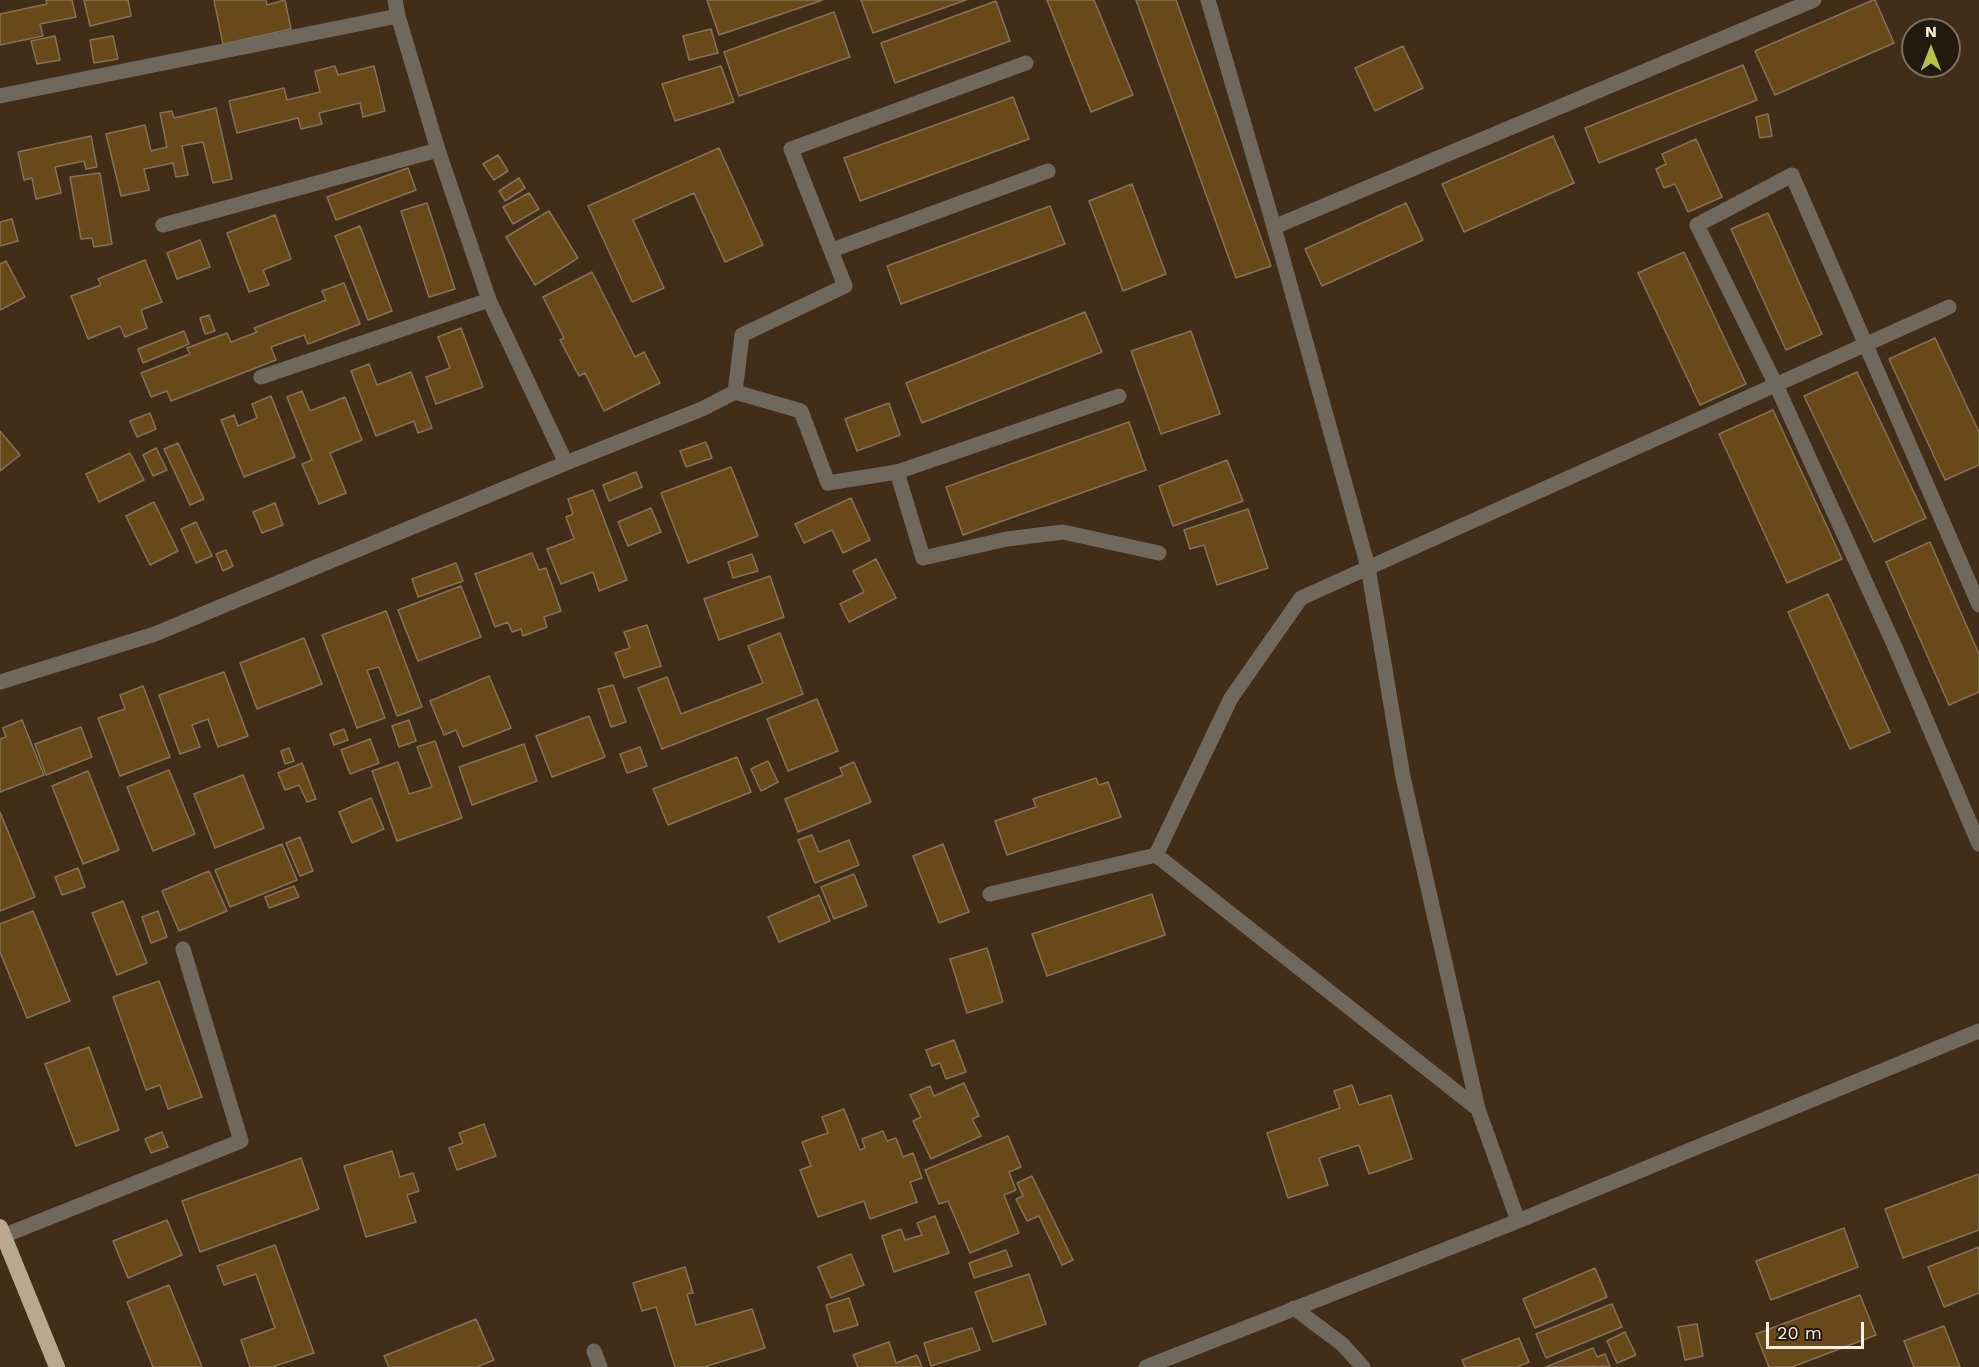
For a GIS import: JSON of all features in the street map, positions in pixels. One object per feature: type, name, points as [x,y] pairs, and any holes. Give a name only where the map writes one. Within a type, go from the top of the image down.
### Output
[{"type":"highway","points":[[1,1232],[57,1367]]},
{"type":"street","points":[[395,0],[438,150],[489,300],[566,462]]},
{"type":"street","points":[[1208,0],[1274,227],[1368,567],[1403,777],[1478,1109],[1518,1221]]},
{"type":"street","points":[[1274,227],[1814,0]]},
{"type":"street","points":[[0,96],[398,16]]},
{"type":"street","points":[[735,392],[742,335],[845,286],[791,149],[1026,63]]},
{"type":"street","points":[[163,225],[438,150]]},
{"type":"street","points":[[832,250],[1048,171]]},
{"type":"street","points":[[1979,605],[1792,175],[1697,225],[1776,385],[1895,647],[1979,844]]},
{"type":"street","points":[[261,377],[489,300]]},
{"type":"street","points":[[1156,855],[1231,698],[1301,598],[1949,307]]},
{"type":"street","points":[[0,682],[155,634],[566,462],[702,409],[735,392],[801,411],[828,483],[897,472],[1119,396]]},
{"type":"street","points":[[897,472],[923,558],[1007,538],[1063,532],[1159,553]]},
{"type":"street","points":[[990,894],[1156,855]]},
{"type":"street","points":[[1156,855],[1478,1109]]},
{"type":"street","points":[[1,1232],[241,1141],[183,949]]},
{"type":"street","points":[[1146,1367],[1518,1221],[1979,1031]]},
{"type":"street","points":[[1294,1308],[1342,1344],[1364,1367]]},
{"type":"street","points":[[594,1352],[600,1367]]},
{"type":"building","points":[[46,0],[72,0],[76,17],[40,24],[43,36],[0,45],[0,14],[47,4]]},
{"type":"building","points":[[84,0],[128,0],[131,16],[90,26]]},
{"type":"building","points":[[214,0],[266,0],[267,5],[285,0],[291,29],[223,44]]},
{"type":"building","points":[[707,0],[823,0],[719,35]]},
{"type":"building","points":[[861,0],[966,0],[873,33]]},
{"type":"building","points":[[1047,0],[1094,0],[1133,95],[1091,112]]},
{"type":"building","points":[[1136,0],[1176,0],[1271,266],[1236,278]]},
{"type":"building","points":[[1873,0],[1894,43],[1775,95],[1755,51]]},
{"type":"building","points":[[996,1],[1010,41],[895,83],[881,43]]},
{"type":"building","points":[[834,12],[850,57],[739,96],[724,52]]},
{"type":"building","points":[[711,29],[718,53],[689,60],[683,36]]},
{"type":"building","points":[[55,36],[60,60],[37,64],[31,41]]},
{"type":"building","points":[[113,36],[118,59],[94,63],[90,40]]},
{"type":"building","points":[[1403,46],[1423,88],[1375,111],[1355,68]]},
{"type":"building","points":[[1743,65],[1757,100],[1599,163],[1585,128]]},
{"type":"building","points":[[335,66],[338,75],[374,66],[385,111],[363,117],[360,103],[319,113],[322,124],[301,129],[298,118],[237,133],[229,101],[284,88],[287,100],[320,92],[315,71]]},
{"type":"building","points":[[721,66],[734,102],[675,121],[662,84]]},
{"type":"building","points":[[1013,97],[1029,139],[860,201],[844,158]]},
{"type":"building","points":[[216,108],[232,179],[213,183],[203,142],[182,146],[188,175],[176,177],[173,163],[144,169],[149,190],[121,196],[106,134],[145,125],[151,151],[167,147],[160,113],[172,111],[174,118]]},
{"type":"building","points":[[1768,114],[1772,136],[1760,138],[1756,117]]},
{"type":"building","points":[[91,136],[97,167],[86,169],[84,161],[55,167],[61,193],[36,199],[32,178],[24,180],[18,152]]},
{"type":"building","points":[[1553,136],[1574,183],[1464,232],[1442,184]]},
{"type":"building","points":[[1696,139],[1722,197],[1688,212],[1675,184],[1664,188],[1656,169],[1666,164],[1662,154]]},
{"type":"building","points":[[719,148],[763,245],[725,262],[694,193],[633,220],[664,288],[632,302],[588,206]]},
{"type":"building","points":[[498,155],[508,171],[494,180],[483,164]]},
{"type":"building","points":[[408,168],[416,190],[336,220],[327,197]]},
{"type":"building","points":[[100,173],[112,244],[94,247],[92,238],[81,239],[70,177]]},
{"type":"building","points":[[519,178],[525,188],[505,201],[499,191]]},
{"type":"building","points":[[1132,184],[1166,274],[1123,291],[1089,201]]},
{"type":"building","points":[[529,193],[539,209],[513,224],[503,207]]},
{"type":"building","points":[[427,203],[455,289],[429,297],[401,211]]},
{"type":"building","points":[[1406,203],[1423,240],[1322,286],[1305,249]]},
{"type":"building","points":[[1050,206],[1065,244],[901,304],[887,266]]},
{"type":"building","points":[[549,211],[578,258],[535,285],[506,237]]},
{"type":"building","points":[[1768,213],[1822,334],[1786,350],[1731,229]]},
{"type":"building","points":[[275,215],[291,259],[263,270],[269,285],[249,292],[227,233]]},
{"type":"building","points":[[12,219],[18,241],[0,246],[0,222]]},
{"type":"building","points":[[360,226],[392,311],[368,320],[335,236]]},
{"type":"building","points":[[200,240],[210,267],[177,279],[167,253]]},
{"type":"building","points":[[1684,252],[1746,384],[1700,405],[1638,273]]},
{"type":"building","points":[[145,260],[162,302],[141,310],[147,328],[125,337],[120,326],[88,339],[71,296],[101,285],[98,279]]},
{"type":"building","points":[[6,261],[25,297],[0,310],[0,264]]},
{"type":"building","points":[[592,272],[635,357],[644,352],[660,383],[604,411],[585,373],[579,376],[560,340],[564,338],[543,297]]},
{"type":"building","points":[[344,283],[360,324],[308,344],[304,335],[271,347],[276,360],[171,401],[167,391],[151,397],[141,373],[190,354],[187,348],[227,333],[231,342],[257,332],[254,328],[326,300],[322,291]]},
{"type":"building","points":[[1085,312],[1102,352],[922,423],[906,383]]},
{"type":"building","points":[[209,315],[215,331],[205,334],[200,318]]},
{"type":"building","points":[[461,328],[483,387],[436,404],[426,377],[450,368],[438,337]]},
{"type":"building","points":[[184,331],[189,344],[143,363],[138,349]]},
{"type":"building","points":[[1191,331],[1220,414],[1161,434],[1131,351]]},
{"type":"building","points":[[1935,338],[1979,432],[1979,465],[1945,480],[1889,359]]},
{"type":"building","points":[[369,364],[377,385],[411,372],[432,428],[418,433],[414,421],[376,436],[351,371]]},
{"type":"building","points":[[1857,372],[1926,518],[1874,542],[1804,396]]},
{"type":"building","points":[[302,391],[310,411],[345,397],[362,440],[330,453],[346,493],[319,504],[302,464],[312,460],[287,397]]},
{"type":"building","points":[[271,396],[295,457],[244,477],[221,420],[234,415],[238,426],[257,418],[252,404]]},
{"type":"building","points":[[889,403],[900,435],[857,451],[845,419]]},
{"type":"building","points":[[1773,410],[1842,559],[1787,583],[1719,434]]},
{"type":"building","points":[[150,413],[156,429],[137,437],[130,421]]},
{"type":"building","points":[[1129,422],[1146,470],[963,535],[946,487]]},
{"type":"building","points":[[0,431],[20,455],[0,471]]},
{"type":"building","points":[[706,442],[712,458],[686,467],[680,451]]},
{"type":"building","points":[[178,443],[204,499],[190,505],[164,449]]},
{"type":"building","points":[[156,448],[167,470],[153,476],[143,455]]},
{"type":"building","points":[[130,453],[144,480],[99,502],[86,474]]},
{"type":"building","points":[[1227,460],[1243,501],[1173,526],[1159,486]]},
{"type":"building","points":[[731,467],[758,536],[688,563],[661,493]]},
{"type":"building","points":[[636,472],[642,487],[609,501],[603,485]]},
{"type":"building","points":[[593,490],[627,580],[599,591],[593,572],[561,584],[547,549],[574,539],[566,517],[573,514],[568,499]]},
{"type":"building","points":[[851,498],[870,540],[843,553],[832,530],[804,543],[795,524]]},
{"type":"building","points":[[154,502],[178,551],[150,565],[126,516]]},
{"type":"building","points":[[275,503],[283,525],[262,533],[253,512]]},
{"type":"building","points":[[651,508],[661,532],[628,546],[618,522]]},
{"type":"building","points":[[1248,509],[1268,568],[1217,585],[1204,545],[1190,549],[1184,530]]},
{"type":"building","points":[[196,522],[212,556],[196,563],[181,529]]},
{"type":"building","points":[[1930,542],[1979,654],[1979,692],[1949,705],[1886,562]]},
{"type":"building","points":[[226,550],[233,566],[223,571],[216,554]]},
{"type":"building","points":[[532,553],[539,570],[546,568],[561,611],[544,617],[547,627],[523,636],[521,629],[512,632],[508,622],[495,627],[475,574]]},
{"type":"building","points":[[752,554],[758,571],[733,578],[728,562]]},
{"type":"building","points":[[876,559],[896,598],[849,622],[840,604],[864,592],[853,571]]},
{"type":"building","points":[[456,563],[463,581],[418,597],[412,579]]},
{"type":"building","points":[[770,576],[784,617],[719,640],[704,599]]},
{"type":"building","points":[[461,586],[481,637],[418,661],[398,610]]},
{"type":"building","points":[[1828,594],[1890,732],[1850,749],[1788,612]]},
{"type":"building","points":[[386,611],[422,707],[397,716],[379,667],[367,670],[385,718],[357,728],[322,635]]},
{"type":"building","points":[[647,625],[661,666],[624,678],[615,653],[630,648],[624,632]]},
{"type":"building","points":[[780,633],[803,694],[662,749],[638,688],[667,677],[681,714],[763,683],[748,646]]},
{"type":"building","points":[[304,638],[322,684],[257,709],[240,663]]},
{"type":"building","points":[[224,672],[248,736],[218,747],[208,719],[192,725],[200,747],[180,754],[159,695]]},
{"type":"building","points":[[489,676],[511,728],[463,747],[456,730],[444,735],[430,701]]},
{"type":"building","points":[[613,685],[626,722],[611,727],[598,689]]},
{"type":"building","points":[[143,686],[170,757],[120,776],[98,718],[125,709],[120,695]]},
{"type":"building","points":[[817,699],[838,751],[788,771],[767,719]]},
{"type":"building","points":[[589,716],[605,757],[552,777],[536,736]]},
{"type":"building","points":[[22,720],[44,775],[0,792],[0,739],[6,737],[3,728]]},
{"type":"building","points":[[409,720],[416,741],[399,747],[392,726]]},
{"type":"building","points":[[81,727],[92,757],[46,775],[35,744]]},
{"type":"building","points":[[344,729],[348,740],[334,745],[330,734]]},
{"type":"building","points":[[370,739],[379,763],[350,774],[341,750]]},
{"type":"building","points":[[435,741],[462,818],[397,841],[372,771],[398,762],[409,794],[432,787],[417,747]]},
{"type":"building","points":[[524,744],[537,781],[472,805],[459,767]]},
{"type":"building","points":[[640,747],[647,766],[627,773],[620,754]]},
{"type":"building","points":[[289,748],[294,761],[285,764],[281,751]]},
{"type":"building","points":[[737,757],[751,792],[668,825],[653,789]]},
{"type":"building","points":[[768,761],[778,782],[761,791],[751,769]]},
{"type":"building","points":[[854,762],[871,802],[798,832],[785,799],[843,775],[840,768]]},
{"type":"building","points":[[302,763],[316,799],[307,802],[299,785],[285,790],[278,773]]},
{"type":"building","points":[[169,770],[195,834],[153,851],[127,787]]},
{"type":"building","points":[[88,771],[119,850],[83,864],[52,786]]},
{"type":"building","points":[[243,775],[264,828],[215,848],[194,794]]},
{"type":"building","points":[[1096,778],[1099,785],[1108,782],[1121,817],[1007,855],[995,821],[1036,807],[1033,799]]},
{"type":"building","points":[[371,798],[384,829],[352,843],[339,812]]},
{"type":"building","points":[[0,812],[35,897],[0,911]]},
{"type":"building","points":[[812,835],[819,852],[849,840],[859,865],[815,883],[798,840]]},
{"type":"building","points":[[300,837],[313,871],[300,876],[286,843]]},
{"type":"building","points":[[282,844],[297,880],[230,907],[215,870]]},
{"type":"building","points":[[943,844],[969,912],[939,923],[913,856]]},
{"type":"building","points":[[78,868],[85,887],[62,895],[55,877]]},
{"type":"building","points":[[209,871],[227,911],[179,931],[162,891]]},
{"type":"building","points":[[854,874],[867,906],[834,919],[821,887]]},
{"type":"building","points":[[294,886],[299,897],[269,908],[265,897]]},
{"type":"building","points":[[1152,894],[1165,935],[1047,976],[1032,934]]},
{"type":"building","points":[[819,895],[830,921],[779,942],[768,917]]},
{"type":"building","points":[[123,901],[147,963],[117,975],[92,913]]},
{"type":"building","points":[[33,911],[70,1001],[27,1018],[0,952],[0,924]]},
{"type":"building","points":[[158,911],[167,937],[151,943],[142,917]]},
{"type":"building","points":[[987,948],[1003,1002],[967,1013],[950,959]]},
{"type":"building","points":[[159,981],[202,1097],[168,1109],[160,1085],[146,1090],[113,997]]},
{"type":"building","points":[[954,1040],[966,1072],[946,1079],[940,1063],[932,1066],[926,1050]]},
{"type":"building","points":[[89,1047],[119,1130],[76,1146],[45,1064]]},
{"type":"building","points":[[964,1083],[979,1116],[972,1119],[981,1136],[931,1159],[913,1121],[921,1117],[910,1095],[930,1086],[934,1096]]},
{"type":"building","points":[[1352,1085],[1359,1105],[1391,1095],[1412,1159],[1369,1174],[1359,1145],[1319,1158],[1328,1185],[1288,1198],[1267,1133],[1340,1108],[1334,1091]]},
{"type":"building","points":[[844,1109],[860,1150],[865,1148],[862,1139],[883,1131],[887,1141],[896,1138],[903,1157],[913,1153],[922,1178],[910,1182],[917,1202],[870,1219],[864,1201],[818,1217],[800,1170],[811,1166],[802,1142],[828,1133],[822,1117]]},
{"type":"building","points":[[484,1124],[496,1156],[457,1170],[449,1148],[463,1143],[459,1133]]},
{"type":"building","points":[[162,1132],[168,1147],[151,1153],[145,1139]]},
{"type":"building","points":[[1008,1136],[1021,1167],[1009,1172],[1016,1190],[1004,1195],[1019,1233],[970,1253],[948,1201],[939,1204],[925,1170]]},
{"type":"building","points":[[392,1151],[400,1177],[413,1173],[419,1191],[407,1195],[416,1222],[366,1237],[344,1166]]},
{"type":"building","points":[[301,1158],[319,1209],[200,1252],[182,1201]]},
{"type":"building","points":[[1979,1174],[1979,1230],[1903,1258],[1885,1209]]},
{"type":"building","points":[[1032,1176],[1073,1260],[1062,1265],[1039,1216],[1027,1221],[1016,1199],[1023,1196],[1017,1183]]},
{"type":"building","points":[[935,1216],[949,1253],[894,1272],[882,1236],[901,1229],[905,1240],[922,1235],[917,1223]]},
{"type":"building","points":[[167,1220],[182,1255],[128,1278],[113,1241]]},
{"type":"building","points":[[1844,1228],[1858,1267],[1771,1300],[1756,1261]]},
{"type":"building","points":[[275,1245],[314,1353],[272,1367],[250,1367],[241,1340],[275,1328],[256,1274],[224,1285],[217,1266]]},
{"type":"building","points":[[1979,1247],[1979,1293],[1944,1307],[1928,1267]]},
{"type":"building","points":[[1006,1250],[1012,1266],[974,1278],[969,1263]]},
{"type":"building","points":[[851,1254],[864,1285],[831,1298],[818,1267]]},
{"type":"building","points":[[685,1267],[693,1293],[687,1294],[696,1325],[752,1309],[765,1348],[704,1367],[675,1367],[656,1307],[642,1311],[633,1283]]},
{"type":"building","points":[[1595,1268],[1607,1297],[1535,1328],[1523,1299]]},
{"type":"building","points":[[1029,1274],[1046,1324],[993,1342],[975,1292]]},
{"type":"building","points":[[169,1285],[202,1367],[153,1367],[127,1302]]},
{"type":"building","points":[[1860,1295],[1876,1335],[1792,1367],[1769,1367],[1756,1334]]},
{"type":"building","points":[[849,1298],[858,1325],[834,1332],[826,1305]]},
{"type":"building","points":[[1612,1304],[1622,1327],[1546,1358],[1536,1334]]},
{"type":"building","points":[[476,1319],[494,1360],[477,1367],[389,1367],[384,1356]]},
{"type":"building","points":[[1697,1324],[1703,1356],[1685,1360],[1678,1327]]},
{"type":"building","points":[[1944,1326],[1960,1367],[1914,1367],[1904,1341]]},
{"type":"building","points":[[972,1328],[980,1350],[931,1366],[924,1343]]},
{"type":"building","points":[[1625,1332],[1636,1355],[1617,1363],[1607,1341]]},
{"type":"building","points":[[1519,1338],[1529,1362],[1517,1367],[1465,1367],[1462,1360]]},
{"type":"building","points":[[889,1342],[896,1363],[917,1355],[922,1367],[858,1367],[853,1355]]},
{"type":"building","points":[[1593,1348],[1597,1357],[1605,1354],[1610,1366],[1546,1367]]}]
